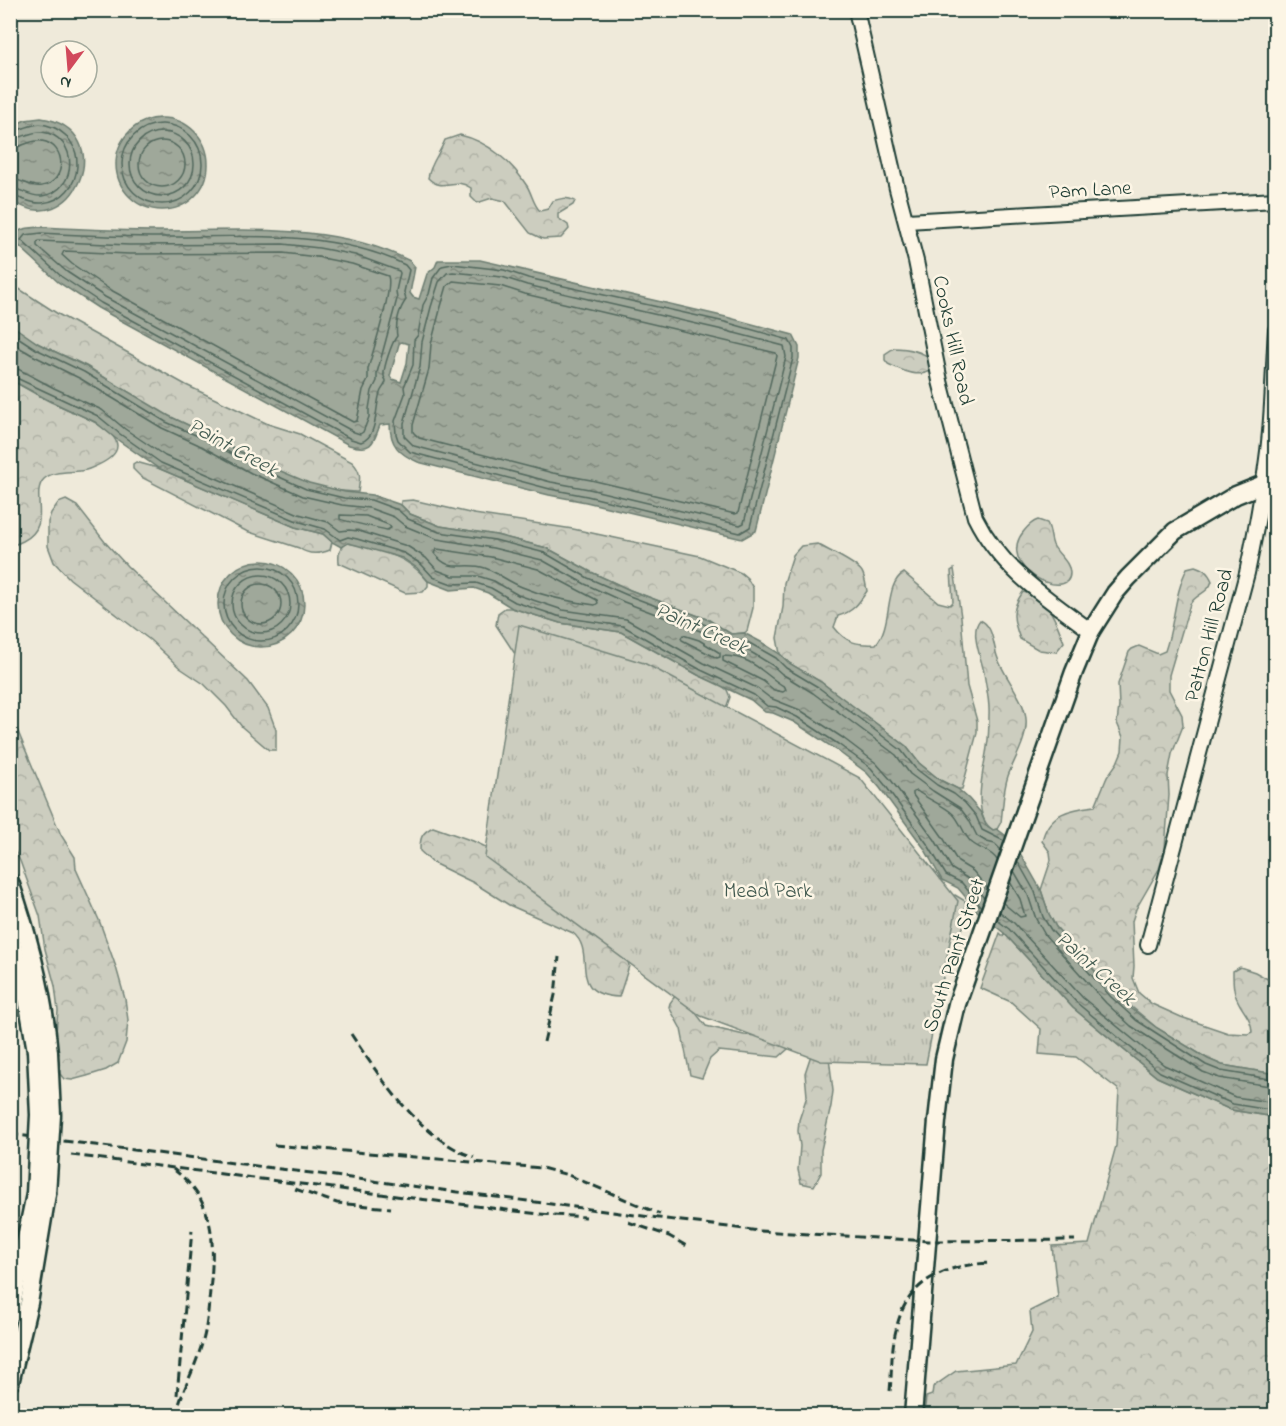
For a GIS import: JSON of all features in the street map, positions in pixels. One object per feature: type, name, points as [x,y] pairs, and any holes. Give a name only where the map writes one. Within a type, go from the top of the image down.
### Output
[{"type":"main road","name":"South Paint Street","points":[[913,1416],[941,1074],[952,1021],[974,953],[1091,631],[1128,578],[1175,531],[1236,495],[1269,482]]},
{"type":"main road","points":[[10,882],[32,950],[46,1027],[42,1052],[39,1115],[41,1194],[29,1303],[10,1383]]},
{"type":"main road","points":[[10,933],[42,1052]]},
{"type":"main road","points":[[10,1315],[41,1194]]},
{"type":"street","name":"Cooks Hill Road","points":[[856,10],[906,221],[940,381],[975,517],[984,534],[1010,567],[1091,631]]},
{"type":"street","name":"Pam Lane","points":[[906,221],[1275,200]]},
{"type":"street","name":"Patton Hill Road","points":[[1148,945],[1269,482],[1267,459],[1275,330]]},
{"type":"green space","points":[[460,135],[489,147],[506,161],[521,177],[540,211],[548,209],[556,200],[567,198],[575,201],[573,205],[558,214],[558,218],[568,225],[569,229],[561,238],[543,239],[530,233],[505,201],[492,198],[477,203],[471,197],[471,188],[465,184],[444,185],[428,178],[445,140]]},
{"type":"green space","points":[[10,283],[58,314],[186,385],[268,424],[300,434],[352,462],[359,472],[358,492],[309,484],[278,471],[133,397],[86,366],[28,337],[11,324]]},
{"type":"green space","points":[[894,348],[914,350],[927,356],[931,359],[932,370],[915,374],[888,364],[885,354]]},
{"type":"green space","points":[[11,380],[107,430],[115,439],[117,449],[109,459],[89,469],[53,474],[44,479],[40,485],[37,527],[32,535],[11,545]]},
{"type":"green space","points":[[136,462],[158,468],[295,527],[323,534],[332,542],[330,550],[310,553],[246,531],[141,477],[133,469],[133,464]]},
{"type":"green space","points":[[66,500],[77,506],[127,566],[248,681],[268,708],[276,730],[276,750],[269,750],[242,727],[226,706],[204,684],[180,668],[150,640],[70,579],[54,562],[48,546],[48,522],[58,503]]},
{"type":"green space","points":[[413,500],[474,514],[573,529],[700,556],[741,573],[747,578],[753,588],[753,608],[747,631],[731,634],[709,620],[630,590],[547,548],[496,535],[440,526],[410,514],[401,505],[401,501]]},
{"type":"green space","points":[[1038,520],[1047,523],[1053,545],[1068,565],[1070,573],[1067,581],[1058,584],[1047,583],[1035,577],[1018,557],[1017,545],[1024,531]]},
{"type":"green space","points":[[348,543],[382,551],[412,565],[428,581],[428,586],[423,592],[405,593],[339,563],[340,551]]},
{"type":"green space","points":[[817,544],[855,565],[863,574],[867,591],[852,609],[838,616],[834,627],[848,640],[863,644],[876,644],[881,636],[894,586],[904,573],[938,602],[950,605],[953,602],[951,571],[954,569],[967,686],[977,721],[977,733],[962,789],[940,780],[919,763],[906,746],[821,682],[789,663],[780,654],[777,638],[783,607],[784,583],[793,555],[801,546]]},
{"type":"green space","points":[[1195,566],[1205,571],[1212,581],[1208,588],[1190,604],[1169,675],[1169,690],[1182,715],[1183,726],[1172,754],[1168,775],[1169,795],[1165,849],[1159,869],[1136,909],[1132,921],[1133,978],[1139,993],[1152,1004],[1181,1017],[1228,1033],[1248,1034],[1252,1032],[1252,1027],[1235,994],[1233,971],[1240,967],[1275,983],[1275,1074],[1222,1065],[1157,1028],[1115,993],[1056,927],[1041,890],[1051,860],[1050,852],[1042,841],[1049,824],[1061,814],[1095,806],[1107,777],[1122,751],[1123,737],[1117,723],[1118,684],[1129,652],[1139,646],[1158,654],[1165,651],[1183,578],[1187,568]]},
{"type":"green space","points":[[1023,592],[1032,594],[1045,604],[1054,618],[1064,642],[1056,652],[1039,650],[1020,639],[1014,610]]},
{"type":"green space","points":[[505,608],[512,608],[560,623],[621,632],[698,675],[721,685],[730,697],[719,728],[521,663],[496,625],[498,613]]},
{"type":"green space","points":[[980,620],[990,630],[1000,664],[1022,704],[1026,719],[1023,741],[1006,781],[1001,822],[997,829],[993,830],[986,823],[980,803],[989,710],[976,638],[977,625]]},
{"type":"green space","name":"Mead Park","points":[[519,625],[644,663],[860,778],[958,901],[926,1064],[821,1061],[701,1016],[485,857]]},
{"type":"green space","points":[[11,715],[61,835],[75,857],[76,869],[99,920],[125,999],[128,1020],[126,1042],[118,1063],[106,1070],[72,1080],[64,1079],[60,1074],[55,986],[45,949],[40,916],[20,861],[11,844]]},
{"type":"green space","points":[[433,827],[473,841],[524,865],[627,955],[629,966],[619,997],[603,994],[593,989],[587,981],[583,951],[580,941],[573,933],[509,905],[474,883],[433,863],[420,851],[420,843],[426,831]]},
{"type":"green space","points":[[955,895],[965,901],[966,912],[965,924],[956,936],[948,930],[952,896]]},
{"type":"green space","points":[[1000,933],[1003,936],[1004,933],[1073,1008],[1157,1077],[1231,1110],[1275,1117],[1275,1415],[924,1416],[926,1397],[932,1395],[933,1387],[956,1371],[1016,1365],[1032,1332],[1030,1311],[1058,1297],[1052,1246],[1089,1244],[1116,1146],[1119,1090],[1076,1057],[1039,1054],[1041,1029],[1011,1002],[980,988]]},
{"type":"green space","points":[[675,996],[688,1003],[706,1026],[744,1035],[772,1037],[788,1049],[779,1057],[719,1051],[710,1059],[702,1078],[690,1075],[681,1029],[669,1007]]},
{"type":"green space","points":[[812,1052],[829,1057],[833,1091],[821,1150],[821,1173],[814,1186],[801,1183],[798,1170],[799,1120],[807,1096],[805,1073]]},
{"type":"water","points":[[41,118],[66,127],[79,142],[83,161],[80,180],[69,197],[53,207],[33,210],[11,200],[11,127],[25,120]]},
{"type":"water","points":[[162,118],[179,122],[194,132],[204,147],[208,164],[204,181],[194,196],[179,206],[162,210],[145,206],[130,196],[120,181],[116,164],[120,147],[130,132],[145,122]]},
{"type":"water","points":[[42,227],[146,231],[256,230],[319,234],[351,240],[410,261],[415,267],[410,293],[419,299],[427,274],[435,267],[438,260],[480,260],[726,317],[793,335],[799,347],[799,358],[756,531],[742,539],[549,495],[418,462],[397,448],[392,438],[390,424],[380,425],[373,442],[367,447],[349,445],[98,308],[58,282],[15,242],[16,233],[19,231]],"holes":[[[401,342],[409,344],[407,363],[401,382],[392,379],[390,376],[399,344]]]},
{"type":"water","name":"Paint Creek","points":[[10,324],[39,344],[87,367],[169,416],[257,461],[309,483],[345,492],[372,495],[401,505],[410,514],[440,526],[496,535],[547,548],[630,590],[709,620],[731,634],[744,633],[761,642],[780,654],[789,663],[821,682],[906,746],[919,763],[969,799],[981,813],[986,825],[993,830],[997,829],[1009,838],[1041,890],[1056,927],[1132,1009],[1157,1028],[1208,1059],[1222,1065],[1275,1074],[1275,1117],[1231,1110],[1157,1077],[1073,1008],[1004,933],[979,913],[958,888],[942,880],[924,848],[867,773],[794,722],[765,712],[751,700],[698,675],[621,632],[560,623],[512,608],[488,593],[474,588],[451,590],[428,581],[417,568],[402,558],[348,543],[341,547],[323,534],[295,527],[158,468],[95,422],[11,380]]},
{"type":"water","points":[[261,561],[285,568],[297,580],[304,604],[297,628],[285,640],[261,647],[237,640],[225,628],[218,604],[225,580],[237,568]]},
{"type":"railway","points":[[544,1042],[555,995],[559,957]]},
{"type":"railway","points":[[351,1034],[375,1070],[419,1122],[436,1137],[474,1157]]},
{"type":"railway","points":[[10,1134],[759,1231],[928,1241],[1075,1240]]},
{"type":"railway","points":[[274,1145],[542,1168],[568,1175],[660,1214]]},
{"type":"railway","points":[[71,1155],[539,1214],[586,1217]]},
{"type":"railway","points":[[173,1169],[198,1195],[210,1224],[212,1239],[212,1273],[204,1336],[176,1416]]},
{"type":"railway","points":[[295,1189],[337,1203],[391,1208]]},
{"type":"railway","points":[[628,1222],[669,1236],[690,1248]]},
{"type":"railway","points":[[177,1395],[192,1230]]},
{"type":"railway","points":[[890,1391],[894,1338],[901,1313],[908,1299],[918,1288],[943,1272],[957,1267],[990,1263]]}]
